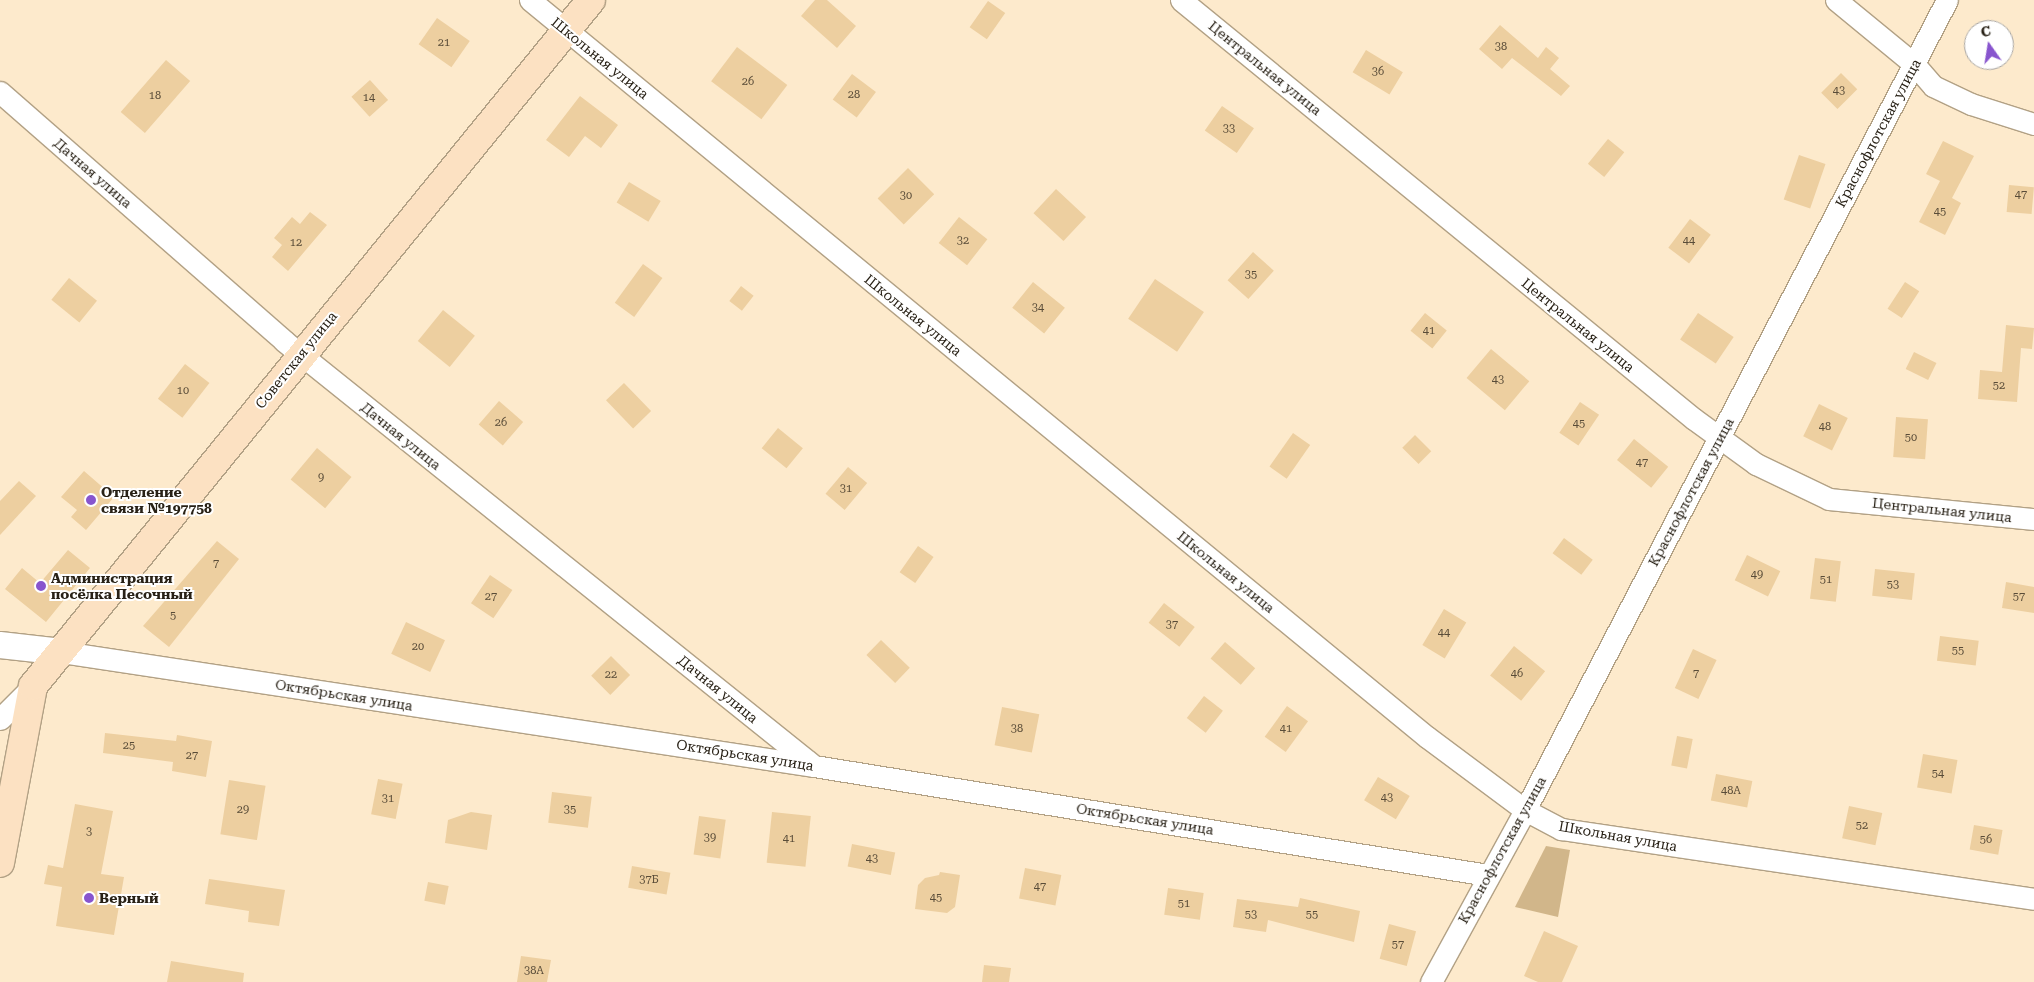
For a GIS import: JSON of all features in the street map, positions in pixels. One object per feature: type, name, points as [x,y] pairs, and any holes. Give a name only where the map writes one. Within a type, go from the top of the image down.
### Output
[{"type":"main road","name":"Советская улица","points":[[33,686],[300,354],[591,0]]},
{"type":"main road","points":[[0,863],[33,686]]},
{"type":"street","name":"Школьная улица","points":[[530,0],[1412,725],[1525,810],[1561,829],[2034,899]]},
{"type":"street","name":"Центральная улица","points":[[1181,0],[1718,438],[1756,464],[1829,498],[2034,519]]},
{"type":"street","points":[[1836,0],[1914,64],[1933,86],[2010,119],[2034,124]]},
{"type":"street","name":"Краснофлотская улица","points":[[1431,982],[1525,810],[1947,0]]},
{"type":"street","name":"Дачная улица","points":[[0,92],[300,354],[814,766]]},
{"type":"street","name":"Октябрьская улица","points":[[3,643],[814,766],[1488,875]]},
{"type":"street","name":"Советская улица","points":[[0,719],[33,686]]},
{"type":"shaded area","points":[[1546,846],[1570,850],[1558,917],[1515,907]]},
{"type":"building","points":[[815,0],[827,0],[856,26],[837,48],[801,16]]},
{"type":"building","points":[[988,1],[1005,13],[987,39],[970,27]]},
{"type":"building","points":[[437,18],[470,41],[451,67],[419,44]]},
{"type":"building","points":[[1500,25],[1538,58],[1546,47],[1559,58],[1550,69],[1570,86],[1561,96],[1512,58],[1502,69],[1479,49]]},
{"type":"building","points":[[737,47],[787,85],[761,119],[711,81]]},
{"type":"building","points":[[1366,50],[1403,72],[1389,94],[1353,72]]},
{"type":"building","points":[[166,60],[190,81],[145,133],[121,112]]},
{"type":"building","points":[[1841,73],[1857,89],[1837,109],[1821,93]]},
{"type":"building","points":[[852,74],[876,92],[857,118],[833,100]]},
{"type":"building","points":[[370,80],[388,100],[369,117],[351,97]]},
{"type":"building","points":[[580,96],[618,125],[601,148],[585,136],[569,157],[546,140]]},
{"type":"building","points":[[1222,106],[1254,128],[1237,153],[1205,131]]},
{"type":"building","points":[[1608,139],[1624,152],[1604,177],[1588,164]]},
{"type":"building","points":[[1943,141],[1974,156],[1952,198],[1961,203],[1945,235],[1919,222],[1940,181],[1926,174]]},
{"type":"building","points":[[1799,155],[1825,164],[1810,209],[1784,199]]},
{"type":"building","points":[[908,168],[934,194],[904,225],[878,198]]},
{"type":"building","points":[[629,182],[661,201],[648,222],[617,203]]},
{"type":"building","points":[[2009,185],[2034,187],[2032,214],[2007,212]]},
{"type":"building","points":[[1056,189],[1086,217],[1063,241],[1033,213]]},
{"type":"building","points":[[310,212],[327,225],[288,271],[272,257],[282,245],[274,238],[292,217],[300,224]]},
{"type":"building","points":[[959,217],[987,239],[967,265],[939,243]]},
{"type":"building","points":[[1690,219],[1711,235],[1689,263],[1668,248]]},
{"type":"building","points":[[1253,252],[1274,271],[1248,299],[1228,280]]},
{"type":"building","points":[[643,264],[662,278],[634,317],[615,303]]},
{"type":"building","points":[[69,278],[97,301],[79,322],[51,300]]},
{"type":"building","points":[[1155,279],[1204,312],[1177,352],[1128,319]]},
{"type":"building","points":[[1033,282],[1065,308],[1044,333],[1012,308]]},
{"type":"building","points":[[1905,282],[1919,291],[1902,318],[1888,309]]},
{"type":"building","points":[[741,286],[754,296],[742,311],[729,301]]},
{"type":"building","points":[[443,310],[475,336],[450,367],[418,341]]},
{"type":"building","points":[[1425,313],[1447,331],[1432,348],[1411,331]]},
{"type":"building","points":[[1698,313],[1734,337],[1716,364],[1680,340]]},
{"type":"building","points":[[2006,325],[2034,328],[2032,349],[2021,348],[2017,402],[1978,399],[1980,370],[2002,372]]},
{"type":"building","points":[[1491,349],[1529,381],[1505,410],[1467,378]]},
{"type":"building","points":[[1914,352],[1936,363],[1928,380],[1906,369]]},
{"type":"building","points":[[185,364],[209,383],[182,418],[158,399]]},
{"type":"building","points":[[624,383],[651,411],[633,428],[606,400]]},
{"type":"building","points":[[499,401],[523,422],[503,445],[479,424]]},
{"type":"building","points":[[1580,402],[1599,415],[1578,446],[1559,433]]},
{"type":"building","points":[[1819,404],[1848,418],[1832,450],[1803,436]]},
{"type":"building","points":[[1896,417],[1928,419],[1925,459],[1893,457]]},
{"type":"building","points":[[778,428],[803,448],[787,468],[762,448]]},
{"type":"building","points":[[1293,433],[1310,445],[1287,479],[1269,467]]},
{"type":"building","points":[[1415,435],[1431,451],[1419,464],[1402,448]]},
{"type":"building","points":[[1634,439],[1668,467],[1651,488],[1617,460]]},
{"type":"building","points":[[317,448],[351,477],[325,508],[291,479]]},
{"type":"building","points":[[848,467],[867,483],[845,510],[826,494]]},
{"type":"building","points":[[84,471],[114,497],[86,530],[71,517],[77,510],[61,497]]},
{"type":"building","points":[[19,481],[36,496],[0,535],[0,501]]},
{"type":"building","points":[[1564,538],[1593,560],[1581,575],[1553,553]]},
{"type":"building","points":[[217,541],[239,559],[169,647],[143,626]]},
{"type":"building","points":[[918,546],[934,557],[915,583],[900,572]]},
{"type":"building","name":"Администрация посёлка Песочный","points":[[68,550],[90,568],[46,622],[5,589],[22,568],[40,583]]},
{"type":"building","points":[[1747,555],[1780,571],[1768,596],[1735,580]]},
{"type":"building","points":[[1815,558],[1841,561],[1836,602],[1810,599]]},
{"type":"building","points":[[1875,569],[1915,573],[1912,600],[1872,596]]},
{"type":"building","points":[[490,575],[512,590],[493,618],[471,603]]},
{"type":"building","points":[[2006,582],[2034,587],[2034,613],[2002,608]]},
{"type":"building","points":[[1164,603],[1195,627],[1179,647],[1149,623]]},
{"type":"building","points":[[1444,609],[1466,622],[1445,658],[1422,645]]},
{"type":"building","points":[[406,622],[445,640],[430,672],[391,654]]},
{"type":"building","points":[[1940,636],[1979,641],[1976,666],[1937,661]]},
{"type":"building","points":[[881,640],[910,668],[895,683],[866,655]]},
{"type":"building","points":[[1225,642],[1255,668],[1241,685],[1211,659]]},
{"type":"building","points":[[1514,646],[1545,671],[1521,701],[1490,676]]},
{"type":"building","points":[[1693,649],[1717,660],[1698,699],[1675,688]]},
{"type":"building","points":[[611,656],[630,675],[610,695],[591,676]]},
{"type":"building","points":[[1204,696],[1223,711],[1206,733],[1187,718]]},
{"type":"building","points":[[1287,706],[1308,721],[1286,752],[1265,737]]},
{"type":"building","points":[[1002,707],[1039,714],[1032,753],[995,745]]},
{"type":"building","points":[[105,733],[176,741],[177,735],[212,741],[206,777],[172,771],[173,762],[103,753]]},
{"type":"building","points":[[1677,736],[1693,739],[1687,769],[1671,765]]},
{"type":"building","points":[[1923,754],[1957,760],[1952,794],[1917,787]]},
{"type":"building","points":[[1716,774],[1752,781],[1747,808],[1711,801]]},
{"type":"building","points":[[1378,777],[1410,796],[1396,819],[1364,800]]},
{"type":"building","points":[[378,779],[403,784],[396,819],[371,814]]},
{"type":"building","points":[[229,780],[266,786],[257,840],[220,834]]},
{"type":"building","points":[[552,792],[592,797],[588,828],[548,823]]},
{"type":"building","points":[[75,804],[113,811],[101,874],[124,877],[114,935],[56,926],[62,887],[44,884],[48,865],[63,868]]},
{"type":"building","points":[[1849,806],[1882,813],[1875,845],[1842,838]]},
{"type":"building","points":[[471,812],[492,815],[487,850],[445,843],[448,820]]},
{"type":"building","points":[[772,812],[811,816],[805,867],[767,863]]},
{"type":"building","points":[[699,816],[726,820],[720,858],[694,855]]},
{"type":"building","points":[[1974,825],[2003,830],[1998,855],[1970,850]]},
{"type":"building","points":[[852,844],[895,852],[891,875],[848,867]]},
{"type":"building","points":[[632,866],[670,873],[667,894],[628,888]]},
{"type":"building","points":[[1025,868],[1061,875],[1055,905],[1019,898]]},
{"type":"building","points":[[940,872],[960,875],[955,907],[947,913],[915,909],[918,885],[925,878],[939,875]]},
{"type":"building","points":[[209,879],[285,890],[279,926],[248,922],[249,911],[205,904]]},
{"type":"building","points":[[428,882],[449,886],[445,905],[424,901]]},
{"type":"building","points":[[1168,888],[1204,893],[1200,920],[1164,915]]},
{"type":"building","points":[[1300,898],[1360,911],[1354,942],[1268,920],[1266,932],[1233,927],[1237,899],[1298,907]]},
{"type":"building","points":[[1389,924],[1416,931],[1407,966],[1380,959]]},
{"type":"building","points":[[1544,931],[1578,946],[1562,982],[1538,982],[1524,976]]},
{"type":"building","points":[[521,956],[551,960],[547,982],[517,982]]},
{"type":"building","points":[[171,961],[244,973],[243,982],[167,982]]},
{"type":"building","points":[[984,965],[1011,968],[1009,982],[982,982]]},
{"type":"place","name":"Отделение связи №197758","points":[[91,500]]},
{"type":"place","name":"Администрация посёлка Песочный","points":[[41,586]]},
{"type":"place","name":"Верный","points":[[89,898]]}]
